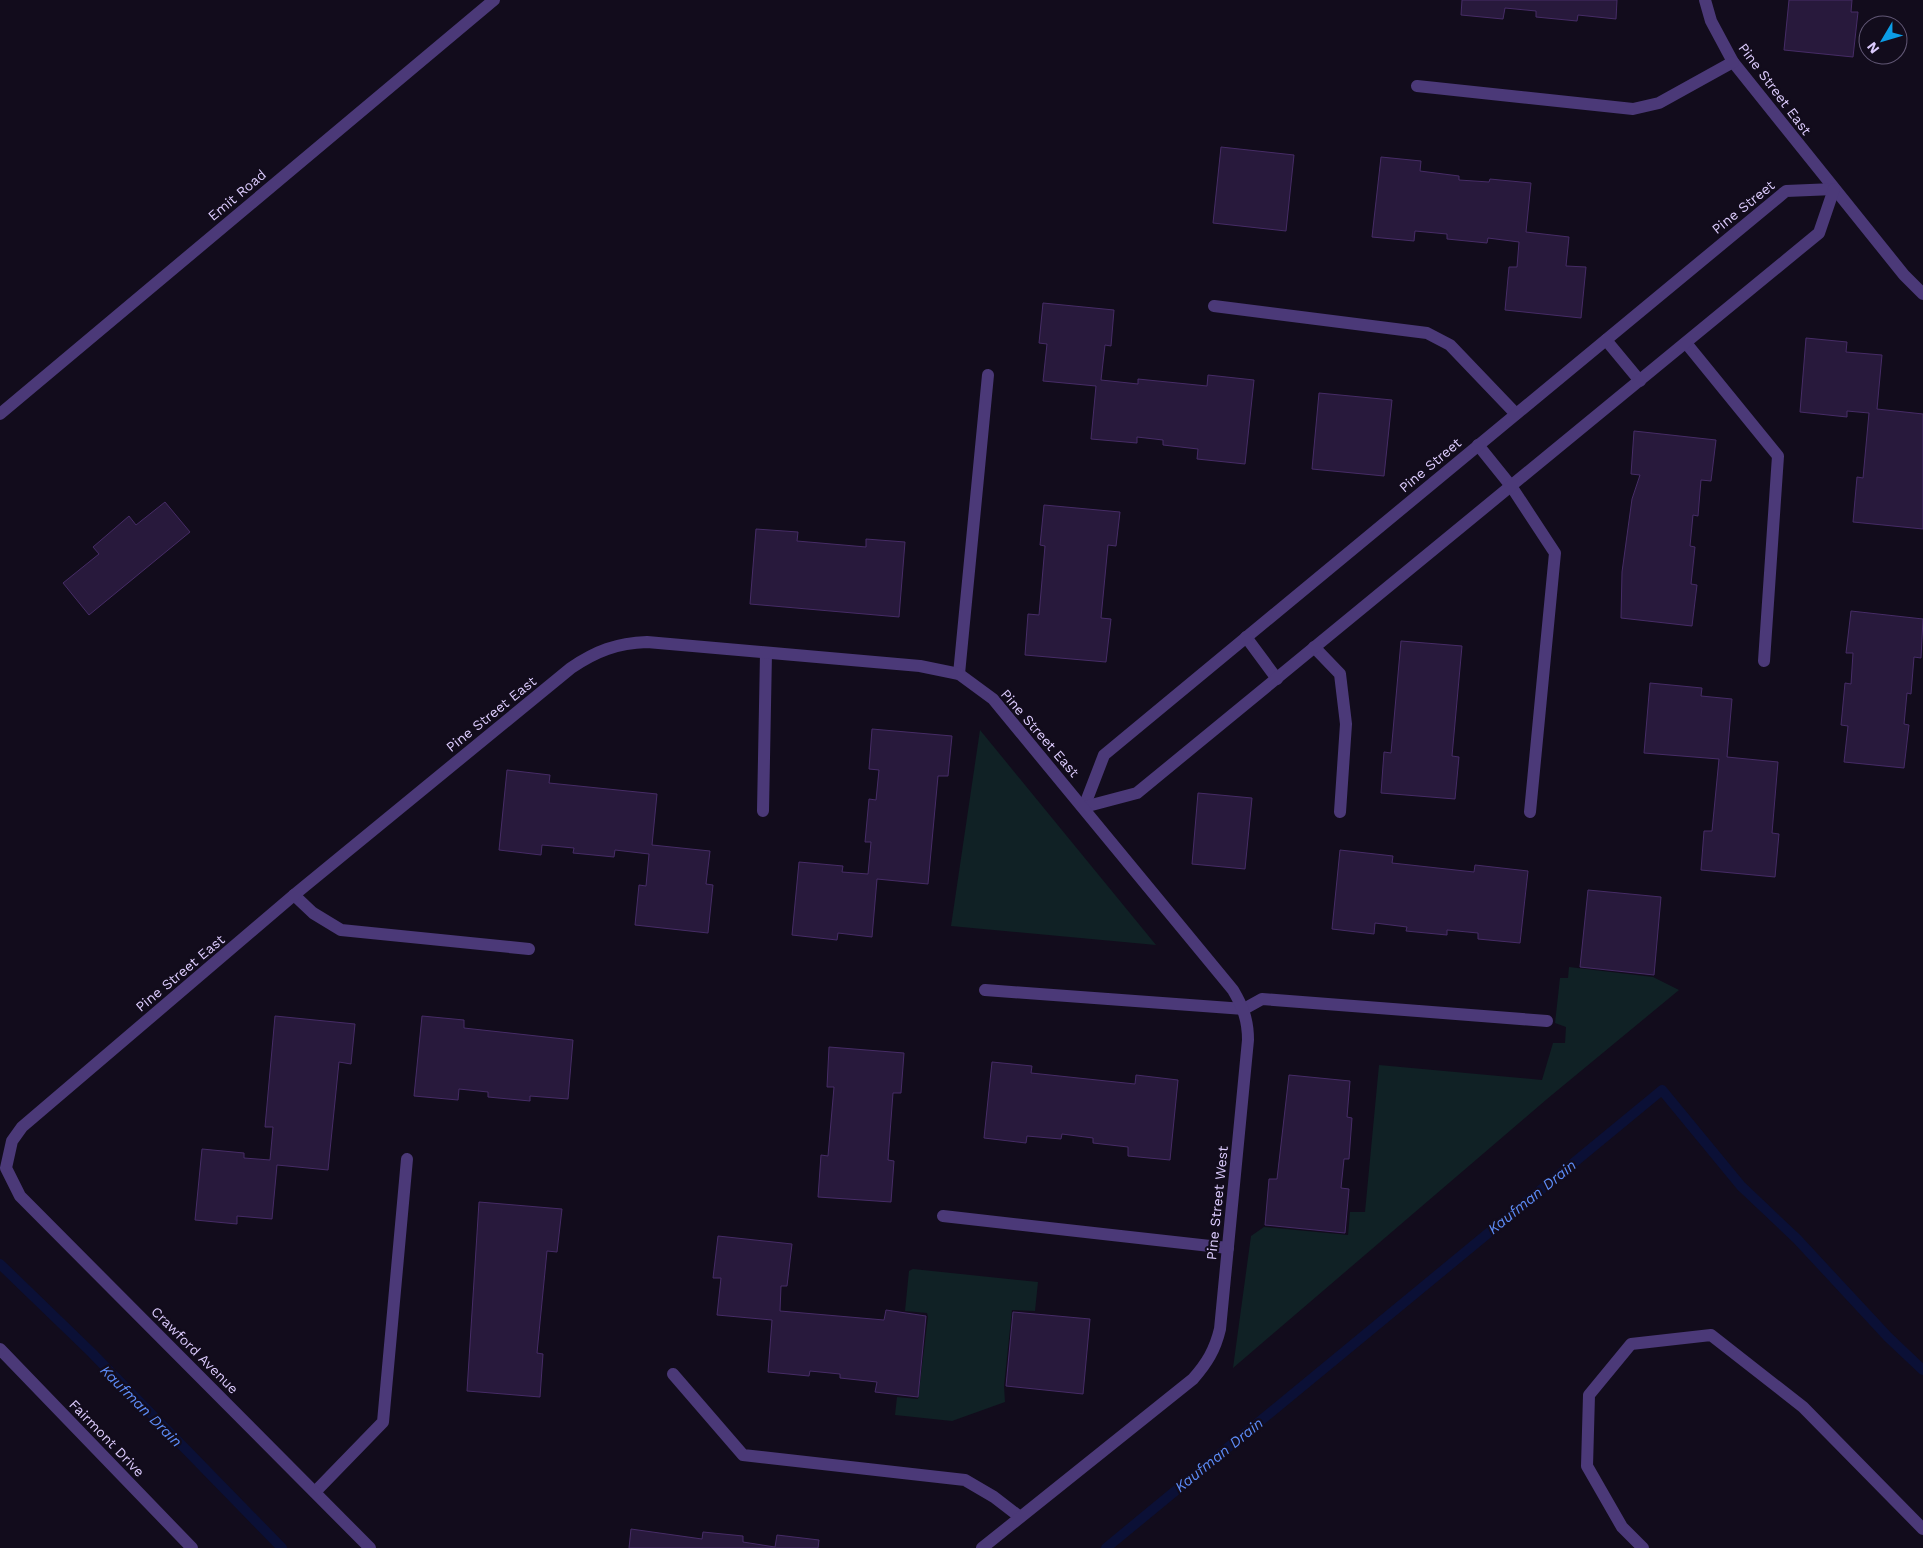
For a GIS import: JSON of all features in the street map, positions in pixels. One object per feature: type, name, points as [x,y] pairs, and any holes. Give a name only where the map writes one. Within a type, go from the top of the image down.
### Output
[{"type":"street","name":"Emit Road","points":[[0,414],[494,0]]},
{"type":"street","name":"Pine Street East","points":[[1705,0],[1711,21],[1733,62],[1834,188]]},
{"type":"street","points":[[1417,86],[1633,109],[1659,103],[1733,62]]},
{"type":"street","points":[[1834,188],[1904,275],[1923,294]]},
{"type":"street","points":[[1084,808],[1137,793],[1819,234],[1834,188]]},
{"type":"street","name":"Pine Street","points":[[1084,808],[1104,755],[1478,445],[1786,191],[1834,188]]},
{"type":"street","points":[[1214,306],[1428,333],[1450,345],[1516,414]]},
{"type":"street","points":[[1606,340],[1640,380]]},
{"type":"street","points":[[1686,343],[1778,456],[1764,661]]},
{"type":"street","points":[[959,674],[988,375]]},
{"type":"street","points":[[1478,445],[1511,486],[1555,553],[1530,812]]},
{"type":"street","points":[[1246,637],[1276,678]]},
{"type":"street","name":"Pine Street East","points":[[6,1168],[12,1141],[22,1127],[294,894],[589,656],[607,647],[626,643],[646,642],[920,666],[959,674],[993,699],[1084,808]]},
{"type":"street","points":[[1314,648],[1340,674],[1346,724],[1340,812]]},
{"type":"street","points":[[763,811],[766,653]]},
{"type":"street","name":"Pine Street West","points":[[982,1548],[1192,1379],[1206,1364],[1216,1347],[1220,1329],[1248,1040],[1248,1024],[1244,1008],[1233,990],[1084,808]]},
{"type":"street","points":[[294,894],[313,913],[342,930],[529,949]]},
{"type":"street","points":[[984,990],[1244,1008],[1262,999],[1547,1022]]},
{"type":"street","points":[[314,1492],[383,1422],[407,1159]]},
{"type":"street","name":"Crawford Avenue","points":[[6,1168],[20,1196],[370,1548]]},
{"type":"street","points":[[943,1216],[1228,1248]]},
{"type":"street","points":[[1643,1548],[1622,1527],[1587,1466],[1589,1395],[1631,1344],[1711,1335],[1802,1407],[1923,1530]]},
{"type":"street","name":"Fairmont Drive","points":[[0,1349],[192,1548]]},
{"type":"street","points":[[672,1374],[743,1455],[965,1480],[994,1497],[1020,1517]]},
{"type":"shaded area","points":[[980,730],[1156,945],[951,926]]},
{"type":"shaded area","points":[[1569,967],[1653,977],[1679,990],[1547,1099],[1233,1368],[1251,1236],[1264,1227],[1348,1235],[1350,1212],[1365,1212],[1379,1065],[1542,1080],[1553,1043],[1565,1043],[1566,1027],[1555,1023],[1560,978],[1568,978]]},
{"type":"shaded area","points":[[913,1269],[1038,1282],[1035,1311],[1012,1310],[1004,1386],[1005,1402],[952,1421],[895,1415],[897,1397],[918,1399],[928,1317],[927,1313],[905,1311],[909,1271]]},
{"type":"building","points":[[1462,0],[1617,0],[1616,19],[1578,15],[1577,21],[1536,17],[1536,11],[1505,8],[1503,19],[1461,15]]},
{"type":"building","points":[[1789,0],[1852,0],[1851,12],[1858,12],[1853,57],[1784,50]]},
{"type":"building","points":[[1221,147],[1294,155],[1286,231],[1213,223]]},
{"type":"building","points":[[1381,157],[1421,161],[1420,171],[1459,176],[1459,180],[1489,182],[1490,179],[1531,183],[1526,232],[1569,237],[1566,266],[1586,267],[1581,318],[1505,310],[1509,267],[1517,267],[1519,242],[1488,238],[1487,243],[1447,239],[1447,234],[1415,231],[1414,241],[1372,237]]},
{"type":"building","points":[[1043,303],[1114,310],[1111,346],[1105,345],[1101,380],[1138,384],[1138,379],[1207,386],[1208,375],[1254,380],[1245,464],[1197,459],[1198,449],[1163,445],[1163,440],[1137,437],[1137,443],[1091,439],[1096,386],[1043,381],[1047,344],[1039,343]]},
{"type":"building","points":[[1806,338],[1847,342],[1846,352],[1882,355],[1877,409],[1923,414],[1923,529],[1853,522],[1857,477],[1863,478],[1869,413],[1847,411],[1847,417],[1800,412]]},
{"type":"building","points":[[1319,393],[1392,400],[1384,476],[1312,469]]},
{"type":"building","points":[[1634,431],[1716,440],[1711,481],[1701,480],[1698,516],[1693,515],[1690,546],[1695,547],[1691,584],[1697,585],[1692,626],[1621,618],[1622,572],[1632,499],[1640,475],[1631,474]]},
{"type":"building","points":[[165,502],[190,532],[89,615],[63,583],[99,554],[93,547],[129,516],[136,525]]},
{"type":"building","points":[[1044,505],[1120,512],[1116,546],[1108,545],[1101,618],[1111,619],[1106,662],[1025,655],[1028,614],[1039,615],[1045,546],[1040,545]]},
{"type":"building","points":[[756,529],[798,532],[797,541],[866,547],[866,539],[905,542],[899,617],[750,604]]},
{"type":"building","points":[[1851,611],[1923,619],[1921,658],[1914,657],[1911,694],[1907,693],[1904,724],[1909,725],[1904,768],[1844,762],[1848,726],[1841,725],[1845,683],[1851,684],[1853,653],[1846,653]]},
{"type":"building","points":[[1401,641],[1462,646],[1452,756],[1459,757],[1455,799],[1381,793],[1384,752],[1391,753]]},
{"type":"building","points":[[1650,683],[1702,688],[1701,696],[1732,699],[1727,757],[1778,762],[1772,833],[1779,834],[1775,877],[1701,870],[1704,831],[1712,831],[1719,759],[1644,753]]},
{"type":"building","points":[[872,729],[952,736],[948,776],[938,776],[928,884],[877,879],[872,937],[838,933],[837,940],[792,935],[799,862],[843,866],[842,872],[868,874],[871,842],[865,842],[869,799],[876,800],[879,770],[869,769]]},
{"type":"building","points":[[507,770],[550,775],[549,783],[657,794],[652,845],[710,851],[706,884],[713,885],[708,933],[635,925],[639,885],[646,886],[649,854],[615,850],[614,857],[573,853],[574,848],[542,845],[541,855],[499,850]]},
{"type":"building","points":[[1198,793],[1252,798],[1245,869],[1192,864]]},
{"type":"building","points":[[1340,850],[1393,856],[1392,863],[1474,872],[1475,865],[1528,871],[1520,943],[1478,939],[1478,933],[1447,930],[1447,935],[1406,931],[1407,927],[1375,923],[1374,934],[1332,929]]},
{"type":"building","points":[[1588,890],[1661,897],[1654,975],[1580,967]]},
{"type":"building","points":[[275,1016],[355,1024],[351,1064],[339,1062],[328,1170],[277,1165],[272,1219],[237,1216],[237,1224],[195,1220],[202,1149],[244,1153],[244,1158],[270,1160],[273,1127],[265,1127]]},
{"type":"building","points":[[422,1016],[464,1020],[464,1028],[573,1040],[568,1099],[530,1096],[530,1101],[488,1097],[488,1092],[459,1089],[458,1100],[414,1096]]},
{"type":"building","points":[[829,1047],[904,1053],[901,1093],[893,1093],[888,1160],[894,1161],[891,1202],[818,1197],[821,1155],[828,1156],[834,1087],[827,1087]]},
{"type":"building","points":[[992,1062],[1032,1066],[1031,1073],[1135,1084],[1136,1075],[1178,1080],[1170,1160],[1128,1156],[1128,1147],[1093,1143],[1093,1138],[1062,1134],[1061,1139],[1027,1136],[1026,1143],[984,1138]]},
{"type":"building","points":[[1289,1075],[1350,1081],[1347,1117],[1352,1118],[1349,1159],[1344,1159],[1341,1188],[1349,1189],[1345,1233],[1265,1225],[1269,1179],[1277,1179]]},
{"type":"building","points":[[479,1202],[562,1209],[557,1252],[547,1251],[537,1353],[543,1354],[540,1397],[467,1391]]},
{"type":"building","points":[[718,1236],[792,1244],[787,1286],[781,1286],[780,1311],[884,1320],[886,1310],[926,1316],[918,1397],[875,1392],[877,1382],[840,1378],[840,1374],[810,1371],[809,1376],[768,1372],[772,1320],[717,1315],[721,1278],[713,1278]]},
{"type":"building","points":[[1013,1312],[1090,1319],[1083,1394],[1006,1386]]},
{"type":"building","points":[[631,1529],[702,1539],[703,1532],[743,1536],[743,1542],[775,1547],[777,1535],[819,1540],[818,1548],[629,1548]]},
{"type":"waterway","name":"Kaufman Drain","points":[[1106,1548],[1662,1090],[1741,1186],[1797,1239],[1888,1337],[1923,1370]]},
{"type":"waterway","name":"Kaufman Drain","points":[[0,1264],[91,1352],[282,1548]]}]
